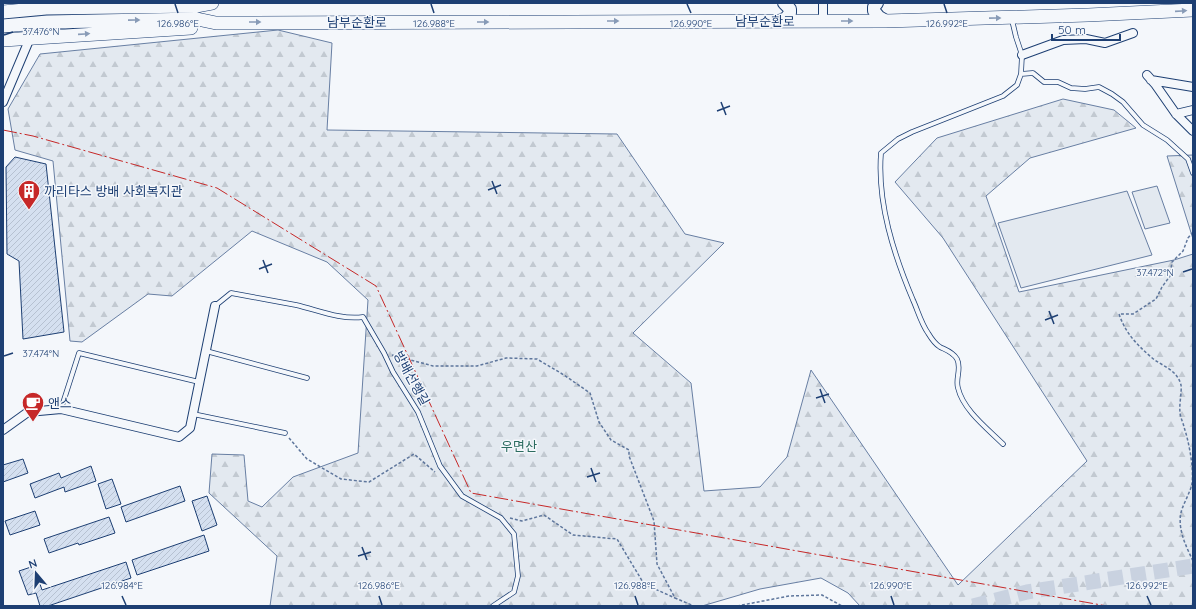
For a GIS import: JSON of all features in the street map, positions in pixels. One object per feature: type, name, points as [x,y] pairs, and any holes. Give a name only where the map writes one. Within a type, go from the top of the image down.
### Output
[{"type":"main road","points":[[3,12],[38,8],[196,6],[212,3]]},
{"type":"main road","points":[[780,21],[786,18],[790,13],[790,9],[784,3]]},
{"type":"main road","points":[[877,3],[874,6],[874,11],[886,20]]},
{"type":"main road","name":"남부순환로","points":[[3,26],[39,23],[197,19],[216,22],[823,21],[1101,15],[1193,10]]},
{"type":"main road","name":"남부순환로","points":[[3,40],[190,28],[216,22]]},
{"type":"street","points":[[823,3],[823,21]]},
{"type":"street","points":[[1022,55],[1063,40],[1086,39],[1105,43],[1133,34]]},
{"type":"street","points":[[3,102],[30,38]]},
{"type":"street","points":[[1193,87],[1149,78],[1176,114],[1193,131]]},
{"type":"street","points":[[1176,114],[1193,110]]},
{"type":"street","name":"방배선행길","points":[[3,430],[28,412],[62,409],[179,436],[190,428],[215,306]]},
{"type":"lane","points":[[1003,444],[967,407],[957,387],[959,364],[956,358],[953,354],[938,346],[931,338],[923,323],[900,269],[888,224],[880,170],[881,154],[898,140],[912,132],[1003,96],[1016,85],[1021,74],[1022,55],[1016,37],[1012,17]]},
{"type":"lane","points":[[1021,74],[1033,73],[1044,82],[1058,82],[1071,88],[1099,88],[1112,94],[1123,102],[1143,125],[1167,140],[1188,159],[1193,173]]},
{"type":"lane","name":"방배선행길","points":[[215,306],[231,293],[296,306],[324,314],[363,318],[384,353],[393,372],[418,412],[440,466],[462,496],[501,518],[514,534],[518,576],[514,592],[493,606]]},
{"type":"lane","points":[[206,351],[307,378]]},
{"type":"lane","points":[[62,409],[79,353],[199,382]]},
{"type":"lane","points":[[193,414],[285,433]]},
{"type":"path","points":[[1193,232],[1188,238],[1183,251],[1172,262],[1170,276],[1156,299],[1133,314],[1118,314],[1123,327],[1131,338],[1152,358],[1175,374],[1181,386],[1180,414],[1188,441],[1192,470],[1192,484],[1181,511],[1180,525],[1193,561]]},
{"type":"path","points":[[384,353],[433,366],[477,366],[506,358],[537,359],[564,375],[590,394],[599,422],[611,440],[629,450],[629,456],[654,521],[657,564],[675,598],[694,606]]},
{"type":"path","points":[[737,606],[790,596],[822,595],[842,606]]},
{"type":"green space","name":"우면산","points":[[278,30],[332,43],[327,130],[617,134],[685,234],[724,243],[633,333],[691,383],[704,491],[760,487],[787,457],[811,370],[958,585],[1087,461],[943,238],[895,182],[937,138],[1063,99],[1114,110],[1136,128],[1030,158],[986,196],[1019,292],[1174,260],[1193,254],[1193,606],[860,606],[848,593],[821,578],[760,589],[702,606],[270,606],[277,556],[209,493],[212,454],[244,455],[248,501],[262,507],[293,477],[358,453],[368,300],[327,262],[252,231],[172,296],[148,294],[82,342],[70,341],[53,161],[15,150],[8,109],[40,54]]},
{"type":"green space","points":[[1193,155],[1193,239],[1167,156]]},
{"type":"green space","points":[[1157,186],[1170,223],[1145,229],[1132,192]]},
{"type":"green space","points":[[1127,191],[1152,255],[1021,288],[998,223]]},
{"type":"building","name":"까리타스 방배 사회복지관","points":[[15,157],[46,164],[64,332],[23,339],[19,261],[7,254],[6,167]]},
{"type":"building","points":[[23,459],[28,473],[3,482],[3,465]]},
{"type":"building","points":[[91,466],[96,481],[65,492],[64,487],[35,498],[30,484],[59,473],[61,478]]},
{"type":"building","points":[[112,479],[121,504],[106,509],[98,484]]},
{"type":"building","points":[[180,486],[185,501],[126,522],[121,507]]},
{"type":"building","points":[[207,496],[217,525],[202,531],[192,501]]},
{"type":"building","points":[[35,511],[40,525],[10,535],[5,521]]},
{"type":"building","points":[[109,517],[115,533],[49,553],[44,539]]},
{"type":"building","points":[[204,535],[209,551],[137,575],[132,560]]},
{"type":"building","points":[[126,562],[131,578],[48,606],[40,606],[36,593],[28,595],[19,571],[34,566],[42,590]]},
{"type":"tunnel","points":[[973,606],[1027,592],[1193,566]]},
{"type":"power","points":[[3,130],[33,136],[217,188],[376,286],[471,493],[1107,606]]},
{"type":"place","name":"까리타스 방배 사회복지관","points":[[29,210]]},
{"type":"place","name":"앤스","points":[[33,422]]}]
